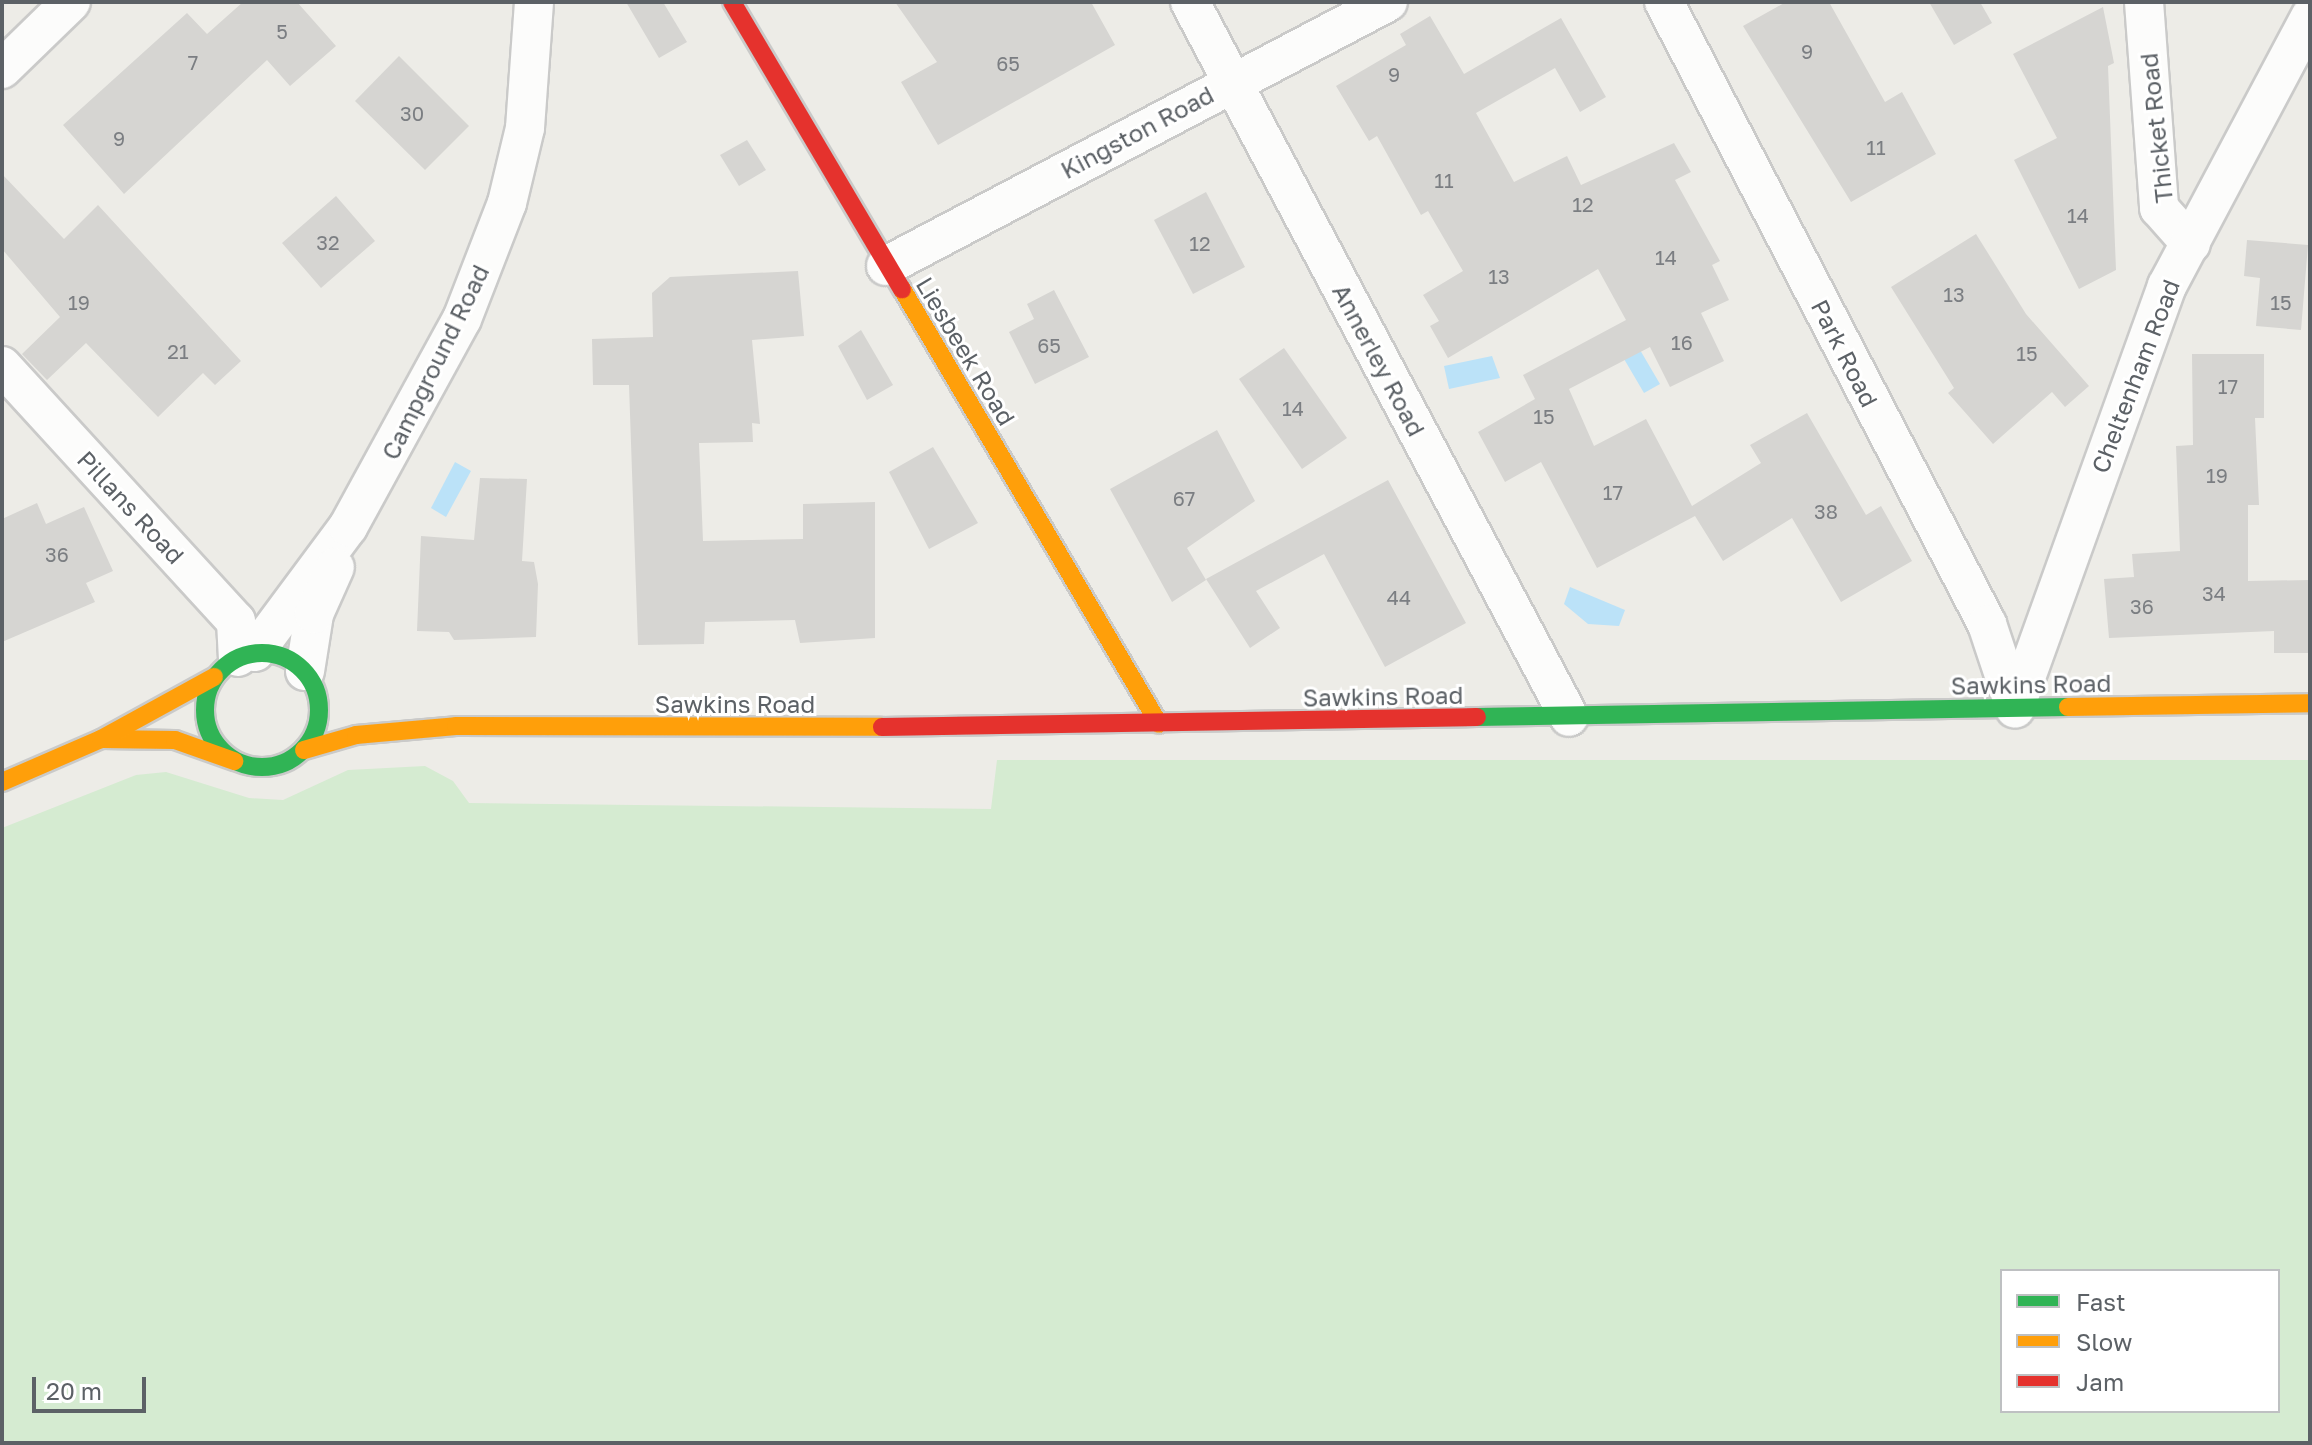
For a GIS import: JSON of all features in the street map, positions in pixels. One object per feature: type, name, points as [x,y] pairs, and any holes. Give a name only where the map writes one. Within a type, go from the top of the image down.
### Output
[{"type":"street","points":[[2,69],[71,2]]},
{"type":"street","name":"Campground Road","points":[[311,680],[314,614],[348,527],[462,319],[507,203],[525,128],[534,2]]},
{"type":"street","name":"Liesbeek Road","points":[[732,2],[1159,724]]},
{"type":"street","name":"Annerley Road","points":[[1190,2],[1569,717]]},
{"type":"street","name":"Kingston Road","points":[[886,266],[1388,2]]},
{"type":"street","name":"Park Road","points":[[1664,2],[1993,636],[2015,708]]},
{"type":"street","name":"Thicket Road","points":[[2144,2],[2159,208],[2191,244]]},
{"type":"street","name":"Cheltenham Road","points":[[2015,708],[2167,286],[2310,17]]},
{"type":"street","name":"Pillans Road","points":[[2,366],[236,621],[236,662]]},
{"type":"street","name":"Campground Road","points":[[2,782],[101,739],[236,662],[348,527]]},
{"type":"street","points":[[311,680],[320,711],[304,750],[274,766],[240,763],[210,736],[204,716],[236,662],[290,659],[311,680],[338,699]]},
{"type":"street","name":"Sawkins Road","points":[[304,750],[356,735],[456,726],[1159,724],[2310,703]]},
{"type":"street","name":"Sawkins Road","points":[[387,711],[456,726]]},
{"type":"street","name":"Campground Road","points":[[101,739],[175,740],[240,763]]},
{"type":"green space","points":[[997,760],[2310,760],[2310,1443],[2,1443],[2,828],[136,775],[166,772],[249,798],[283,800],[348,770],[425,766],[453,781],[469,803],[991,809]]},
{"type":"water","points":[[1633,338],[1660,384],[1644,393],[1617,347]]},
{"type":"water","points":[[1492,356],[1500,378],[1449,389],[1444,366]]},
{"type":"water","points":[[455,462],[471,471],[446,517],[431,508]]},
{"type":"water","points":[[1570,587],[1625,610],[1619,626],[1588,624],[1564,604]]},
{"type":"building","points":[[243,2],[297,2],[336,46],[290,86],[267,60],[124,194],[63,125],[187,13],[207,34]]},
{"type":"building","points":[[626,2],[663,2],[687,42],[659,58]]},
{"type":"building","points":[[895,2],[1091,2],[1115,45],[938,145],[901,82],[937,62]]},
{"type":"building","points":[[1786,2],[1829,2],[1885,102],[1902,92],[1936,154],[1851,202],[1743,26]]},
{"type":"building","points":[[1929,2],[1980,2],[1992,23],[1954,45]]},
{"type":"building","points":[[2103,7],[2114,63],[2108,66],[2116,270],[2079,289],[2014,160],[2057,138],[2013,54]]},
{"type":"building","points":[[1430,16],[1464,74],[1561,18],[1606,97],[1580,112],[1555,68],[1476,113],[1514,182],[1567,156],[1581,185],[1674,143],[1691,172],[1675,180],[1720,261],[1712,265],[1729,300],[1701,313],[1724,361],[1670,387],[1650,347],[1569,389],[1594,446],[1646,419],[1692,506],[1761,463],[1750,445],[1807,413],[1866,515],[1881,506],[1912,561],[1841,602],[1792,518],[1723,561],[1695,516],[1597,568],[1541,462],[1505,482],[1478,432],[1535,399],[1523,375],[1626,320],[1598,269],[1448,358],[1430,326],[1439,321],[1423,295],[1463,271],[1428,211],[1421,215],[1377,136],[1369,141],[1336,86],[1406,45],[1400,34]]},
{"type":"building","points":[[399,56],[469,126],[425,170],[355,101]]},
{"type":"building","points":[[747,140],[766,170],[739,186],[720,155]]},
{"type":"building","points":[[2,174],[64,239],[98,205],[241,361],[215,385],[203,373],[158,417],[86,343],[47,380],[22,354],[60,317],[2,249]]},
{"type":"building","points":[[1206,192],[1245,267],[1193,294],[1154,220]]},
{"type":"building","points":[[336,196],[375,241],[321,288],[282,243]]},
{"type":"building","points":[[1976,234],[2026,314],[2089,386],[2065,407],[2052,392],[1993,444],[1948,393],[1954,388],[1891,287]]},
{"type":"building","points":[[2247,240],[2308,245],[2301,330],[2256,326],[2260,278],[2244,276]]},
{"type":"building","points":[[798,271],[804,336],[752,340],[760,424],[752,423],[753,442],[699,443],[703,541],[803,539],[803,504],[875,502],[875,638],[800,643],[795,620],[705,622],[704,644],[638,645],[629,385],[593,385],[592,339],[653,337],[652,293],[670,277]]},
{"type":"building","points":[[1054,290],[1089,357],[1035,384],[1009,332],[1034,319],[1027,304]]},
{"type":"building","points":[[861,330],[893,385],[867,400],[838,346]]},
{"type":"building","points":[[1284,348],[1347,438],[1302,469],[1239,379]]},
{"type":"building","points":[[2192,354],[2264,354],[2264,418],[2255,418],[2259,505],[2248,505],[2248,581],[2310,580],[2310,653],[2274,653],[2274,631],[2109,638],[2104,579],[2134,577],[2132,554],[2180,551],[2176,446],[2193,445]]},
{"type":"building","points":[[1217,430],[1255,501],[1187,548],[1206,580],[1172,602],[1110,489]]},
{"type":"building","points":[[933,447],[978,523],[929,549],[889,472]]},
{"type":"building","points":[[480,478],[527,479],[522,561],[534,562],[538,584],[536,637],[454,640],[449,632],[417,631],[421,536],[474,540]]},
{"type":"building","points":[[1388,480],[1466,623],[1385,667],[1324,554],[1256,591],[1280,628],[1250,648],[1206,579]]},
{"type":"building","points":[[37,503],[46,524],[84,507],[113,571],[86,583],[95,602],[2,642],[2,519]]},
{"type":"traffic: fast","points":[[262,653],[284,657],[303,669],[315,688],[319,710],[315,732],[303,751],[284,763],[262,767],[240,763],[221,751],[209,732],[205,710],[209,688],[221,669],[240,657],[262,653]]},
{"type":"traffic: fast","points":[[1477,717],[2068,707]]},
{"type":"traffic: slow","points":[[902,289],[1159,724]]},
{"type":"traffic: slow","points":[[2,782],[101,739],[214,677]]},
{"type":"traffic: slow","points":[[2068,707],[2310,703]]},
{"type":"traffic: slow","points":[[304,750],[356,735],[456,726],[882,727]]},
{"type":"traffic: slow","points":[[103,739],[175,740],[234,761]]},
{"type":"traffic: jam","points":[[732,2],[902,289]]},
{"type":"traffic: jam","points":[[882,727],[1477,717]]}]
